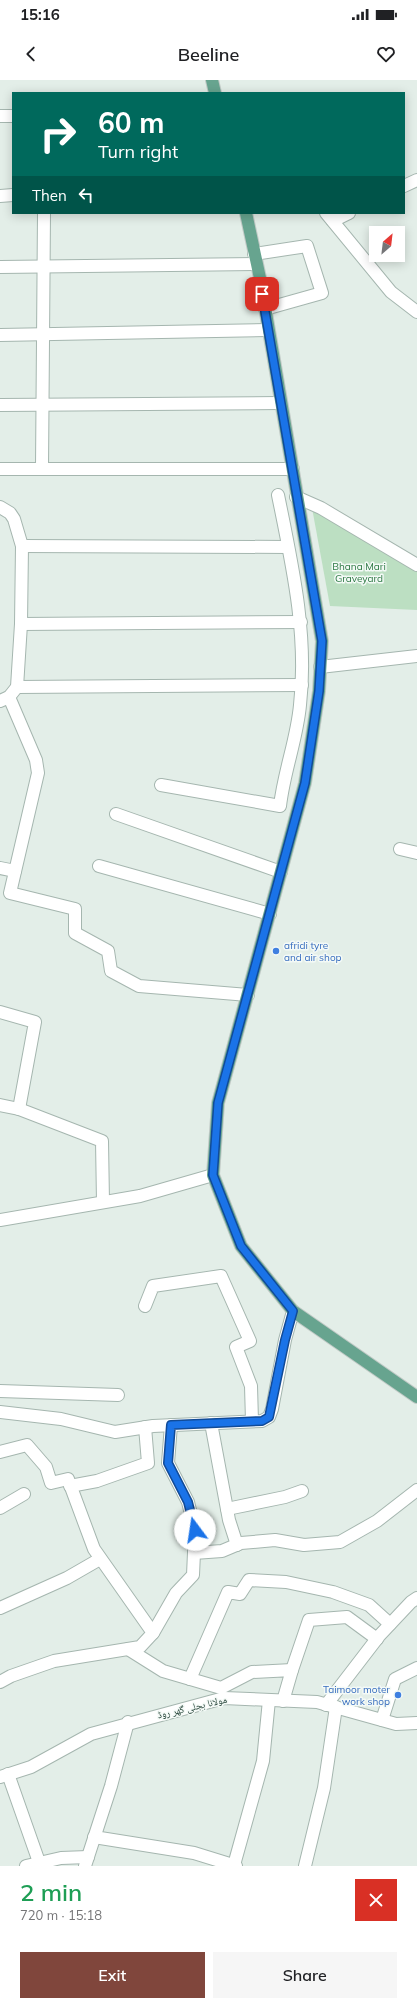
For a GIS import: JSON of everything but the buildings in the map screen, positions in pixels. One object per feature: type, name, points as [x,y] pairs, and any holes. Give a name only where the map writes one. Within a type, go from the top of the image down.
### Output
[{"type":"main road","points":[[212,80],[215,92]]},
{"type":"main road","points":[[246,214],[265,309],[293,468],[296,497],[322,641],[319,691],[305,783],[218,1103],[213,1175],[241,1246],[293,1311],[417,1397]]},
{"type":"street","points":[[0,116],[12,116]]},
{"type":"street","points":[[405,186],[417,180]]},
{"type":"street","points":[[0,196],[12,195]]},
{"type":"street","points":[[42,468],[44,214]]},
{"type":"street","points":[[344,214],[329,217],[391,292],[417,312]]},
{"type":"street","points":[[0,267],[255,259],[307,246],[322,293],[265,309]]},
{"type":"street","points":[[0,335],[268,330]]},
{"type":"street","points":[[0,405],[281,403]]},
{"type":"street","points":[[0,469],[293,468]]},
{"type":"street","points":[[161,785],[280,806],[283,785],[295,737],[302,685],[301,622],[278,495]]},
{"type":"street","points":[[296,497],[321,508],[417,565]]},
{"type":"street","points":[[0,507],[10,513],[14,519],[22,546],[21,624],[17,687],[5,699],[36,760],[38,773],[10,893],[75,909],[74,933],[108,951],[111,971],[139,986],[248,995]]},
{"type":"street","points":[[22,546],[288,548]]},
{"type":"street","points":[[21,624],[301,622]]},
{"type":"street","points":[[320,668],[417,656]]},
{"type":"street","points":[[17,687],[302,685]]},
{"type":"street","points":[[116,814],[281,872]]},
{"type":"street","points":[[400,849],[417,853]]},
{"type":"street","points":[[99,866],[270,914]]},
{"type":"street","points":[[0,868],[15,871]]},
{"type":"street","points":[[0,1012],[35,1022],[19,1109]]},
{"type":"street","points":[[0,1105],[19,1109],[102,1141],[103,1202]]},
{"type":"street","points":[[0,1220],[140,1196],[213,1175]]},
{"type":"street","points":[[145,1306],[153,1286],[221,1276],[250,1341],[236,1347],[251,1386],[252,1421]]},
{"type":"street","points":[[0,1412],[61,1419],[115,1432],[145,1427],[171,1425],[262,1421],[269,1417],[285,1340],[293,1311]]},
{"type":"street","points":[[0,1391],[118,1395]]},
{"type":"street","points":[[211,1423],[227,1509],[237,1545]]},
{"type":"street","points":[[0,1682],[11,1676],[54,1661],[140,1647],[154,1633],[176,1593],[193,1575],[195,1530],[188,1502],[168,1463],[171,1425]]},
{"type":"street","points":[[70,1486],[97,1481],[148,1463],[145,1427]]},
{"type":"street","points":[[0,1452],[27,1445],[46,1468],[51,1483],[68,1479],[94,1549],[154,1633]]},
{"type":"street","points":[[194,1553],[222,1552],[237,1545],[275,1540],[304,1545],[340,1542],[377,1521],[417,1490]]},
{"type":"street","points":[[227,1509],[302,1492]]},
{"type":"street","points":[[0,1508],[24,1494]]},
{"type":"street","points":[[0,1608],[67,1578],[100,1559]]},
{"type":"street","points":[[190,1679],[228,1592],[240,1594],[249,1580],[286,1582],[333,1592],[369,1605],[390,1624]]},
{"type":"street","points":[[306,1866],[324,1788],[331,1706],[377,1639],[410,1602],[417,1598]]},
{"type":"street","points":[[283,1701],[309,1620],[347,1617],[377,1639]]},
{"type":"street","points":[[128,1649],[163,1671],[221,1688],[252,1672],[292,1670]]},
{"type":"street","points":[[382,1720],[395,1679],[417,1668]]},
{"type":"street","name":"مولانا بجلی گھر روڈ","points":[[4,1775],[31,1767],[91,1734],[128,1722],[224,1698],[317,1702],[396,1724],[417,1723]]},
{"type":"street","points":[[94,1837],[194,1853],[235,1866],[263,1761],[269,1700]]},
{"type":"street","points":[[26,1866],[61,1858],[86,1862],[111,1786],[128,1722]]},
{"type":"street","points":[[4,1775],[40,1862]]},
{"type":"green space","name":"Bhana Mari Graveyard","points":[[310,497],[417,565],[417,610],[330,606]]},
{"type":"place","name":"afridi tyre and air shop","points":[[276,951]]},
{"type":"place","name":"Taimoor moter work shop","points":[[398,1695]]},
{"type":"route","points":[[195,1530],[188,1502],[168,1463],[171,1425],[262,1421],[269,1417],[272,1409],[285,1340],[293,1311],[241,1246],[213,1175],[218,1103],[305,783],[319,691],[322,641],[262,294]]}]
